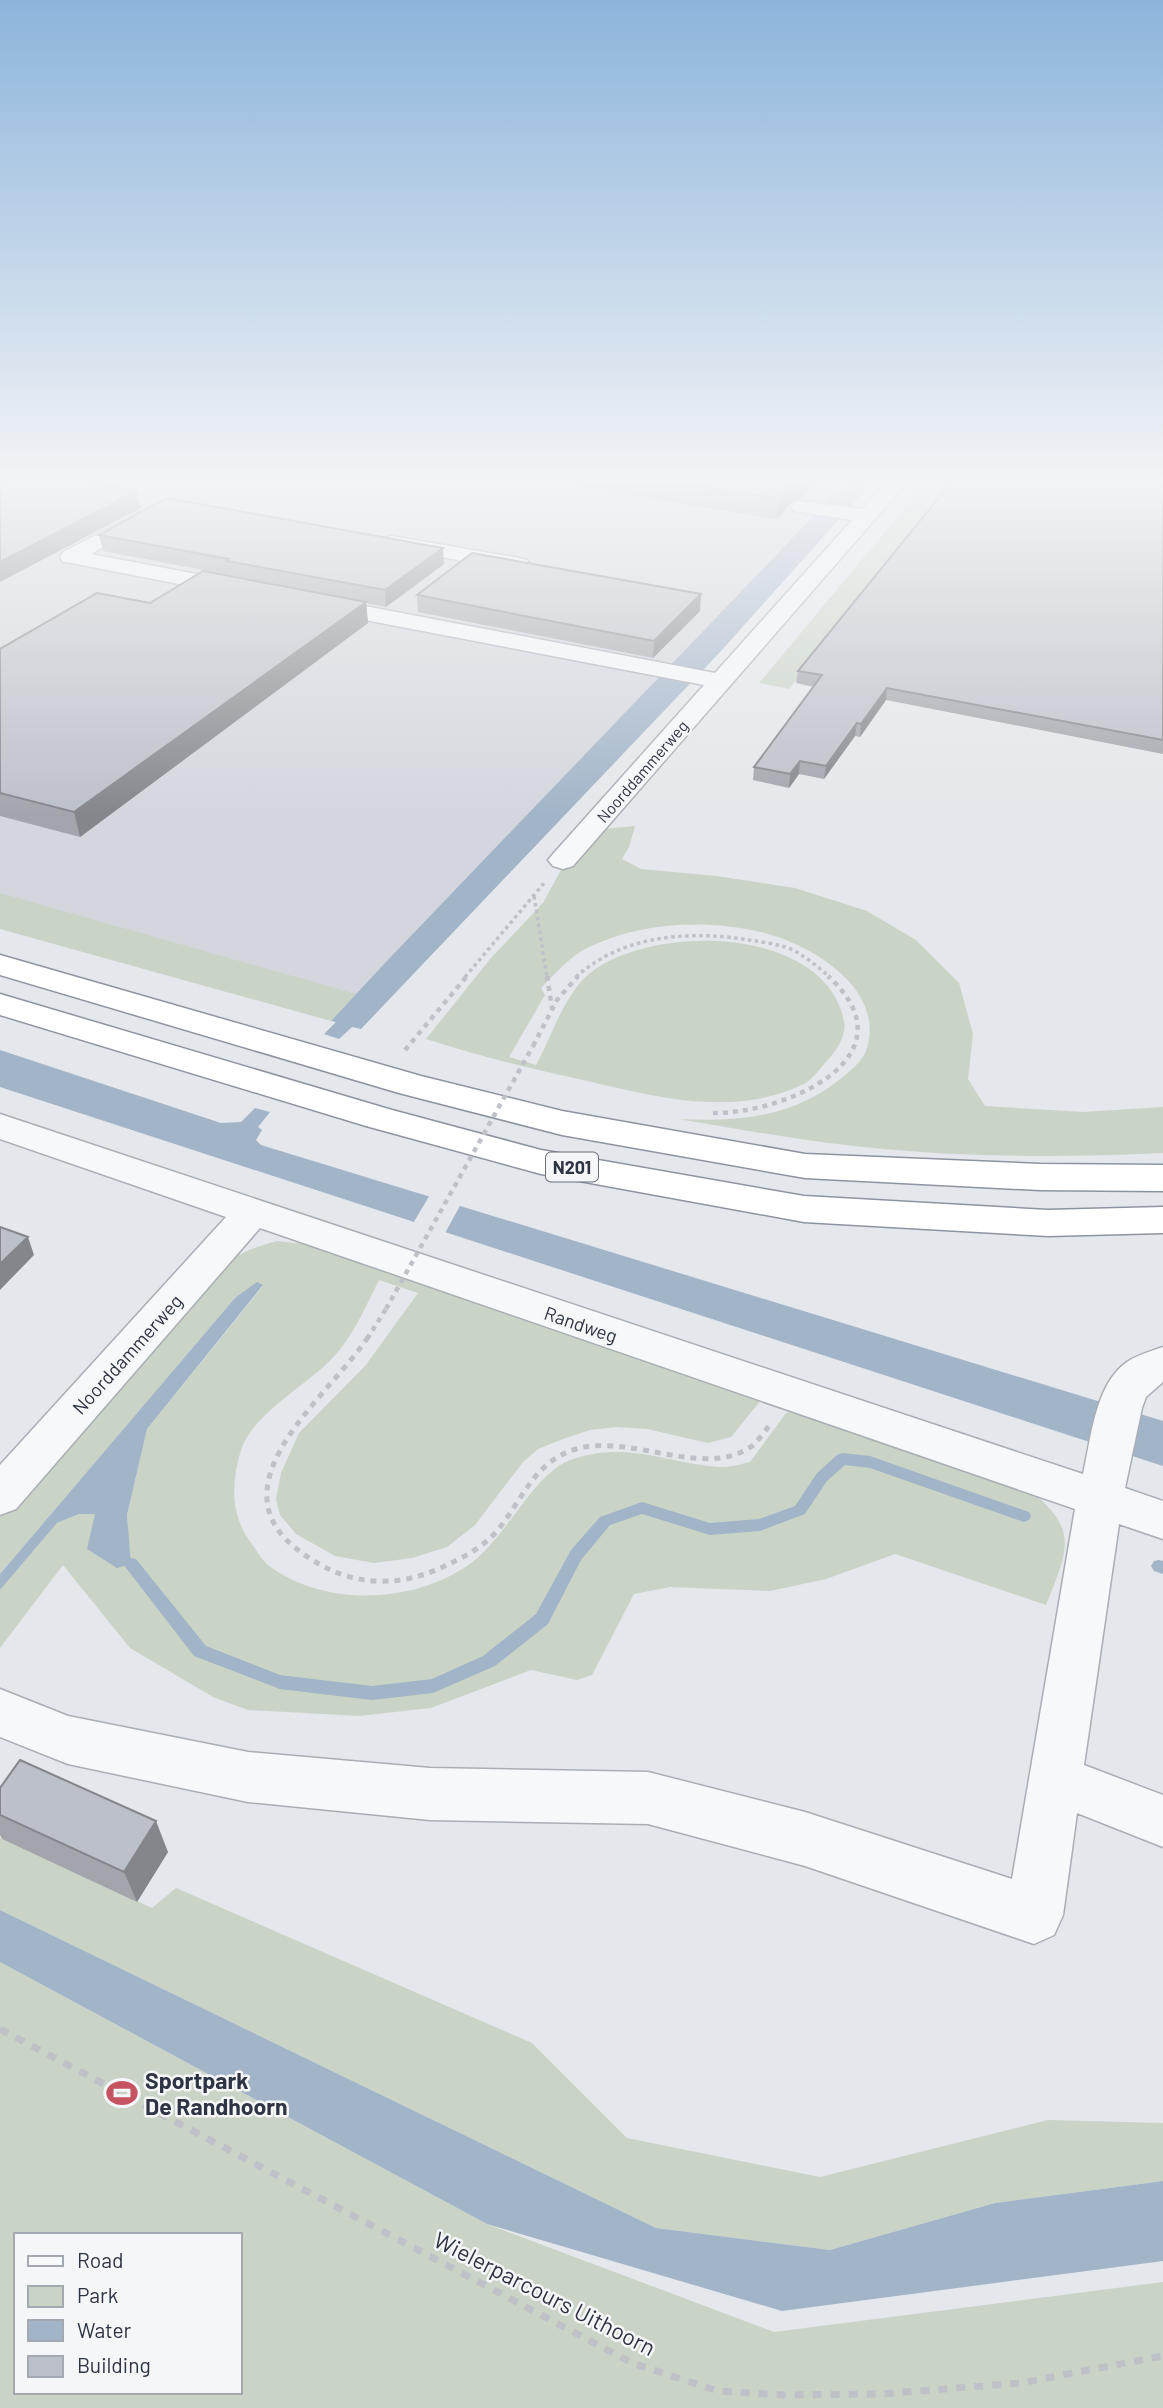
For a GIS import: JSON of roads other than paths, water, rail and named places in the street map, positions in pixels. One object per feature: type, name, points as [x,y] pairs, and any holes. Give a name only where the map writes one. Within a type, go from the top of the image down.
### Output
[{"type":"highway","name":"N201","points":[[0,965],[412,1085],[562,1123],[805,1166],[1040,1177],[1163,1178]]},
{"type":"highway","name":"N201","points":[[0,1004],[367,1114],[541,1162],[804,1209],[1048,1223],[1163,1220]]},
{"type":"street","points":[[250,591],[258,593]]},
{"type":"street","name":"Noorddammerweg","points":[[563,860],[794,591]]},
{"type":"street","points":[[298,600],[716,680]]},
{"type":"street","points":[[391,618],[411,603]]},
{"type":"street","name":"Randweg","points":[[0,1126],[1163,1520]]},
{"type":"street","name":"Noorddammerweg","points":[[0,1496],[253,1211]]},
{"type":"street","points":[[0,1713],[68,1740],[248,1777],[430,1794],[648,1798],[805,1839],[1034,1915],[1100,1499],[1116,1428],[1128,1389],[1141,1374],[1163,1363]]},
{"type":"street","points":[[1055,1779],[1163,1821]]},
{"type":"water","points":[[741,591],[774,591],[722,650],[361,1029],[352,1027],[339,1039],[324,1034],[336,1022],[331,1021]]},
{"type":"water","points":[[0,1050],[221,1123],[241,1122],[255,1108],[270,1112],[258,1127],[262,1130],[256,1140],[261,1145],[1163,1421],[1163,1466],[0,1087]]},
{"type":"water","points":[[257,1282],[263,1285],[147,1429],[127,1515],[131,1564],[117,1568],[87,1549],[95,1514],[79,1514],[57,1523],[0,1590],[0,1574],[235,1298]]},
{"type":"water","points":[[0,1910],[656,2228],[830,2250],[995,2203],[1163,2181],[1163,2261],[782,2311],[487,2224],[0,1962]]},
{"type":"waterway","points":[[131,1564],[200,1651],[280,1682],[372,1693],[433,1686],[489,1661],[542,1619],[576,1555],[605,1521],[642,1508],[710,1529],[760,1525],[800,1510],[822,1477],[842,1459],[870,1462],[1024,1516]]},
{"type":"waterway","points":[[1159,1566],[1163,1568]]},
{"type":"place","name":"Sportpark De Randhoorn","points":[[122,2093]]}]
